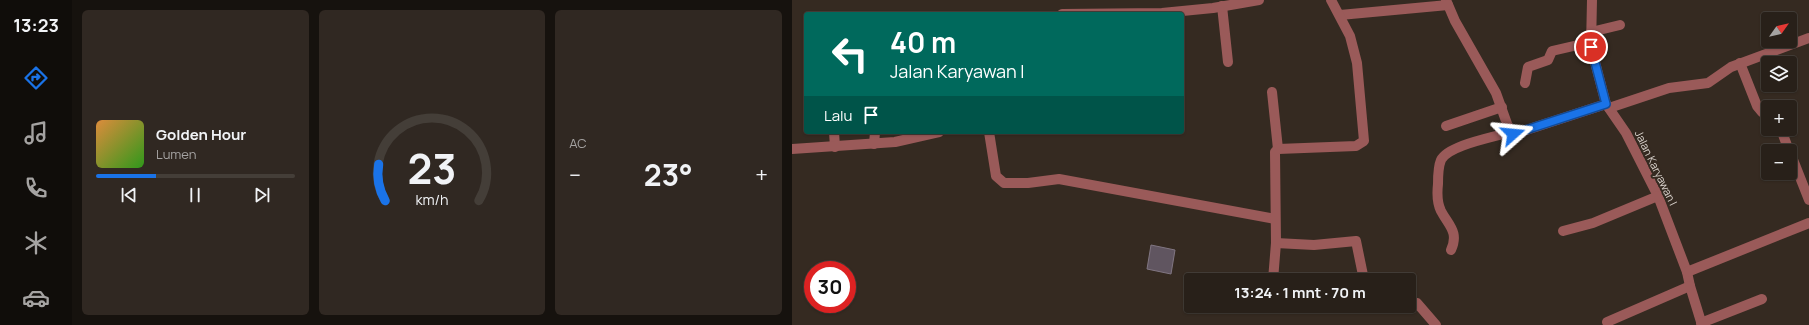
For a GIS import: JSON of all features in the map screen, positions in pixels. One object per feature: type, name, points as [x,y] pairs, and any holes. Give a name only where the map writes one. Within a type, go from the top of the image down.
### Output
[{"type":"street","points":[[1169,12],[1259,0]]},
{"type":"street","points":[[1278,149],[1356,146],[1364,141],[1357,63],[1350,36],[1332,0]]},
{"type":"street","name":"Jalan Karyawan I","points":[[1592,0],[1591,37],[1608,106],[1639,157],[1658,196],[1688,272],[1690,286],[1701,324]]},
{"type":"street","points":[[1340,15],[1447,3],[1502,107],[1510,132]]},
{"type":"street","points":[[1216,5],[1228,62]]},
{"type":"street","points":[[1525,83],[1528,67],[1548,60],[1552,51],[1620,26]]},
{"type":"street","points":[[1451,250],[1455,242],[1454,231],[1440,210],[1437,196],[1440,161],[1444,155],[1453,149],[1510,132],[1514,134],[1669,88],[1708,83],[1740,63],[1809,38]]},
{"type":"street","points":[[1740,63],[1757,106],[1761,111]]},
{"type":"street","points":[[1272,92],[1278,149],[1275,152],[1276,243],[1274,273]]},
{"type":"street","points":[[1446,126],[1502,107]]},
{"type":"street","points":[[834,134],[835,147]]},
{"type":"street","points":[[874,144],[876,134]]},
{"type":"street","points":[[989,134],[996,176],[1004,183],[1028,183],[1059,179],[1275,219]]},
{"type":"street","points":[[792,150],[874,144],[910,135]]},
{"type":"street","points":[[1797,170],[1809,200]]},
{"type":"street","points":[[1563,230],[1593,222],[1658,196]]},
{"type":"street","points":[[1688,272],[1809,223]]},
{"type":"street","points":[[1276,243],[1314,245],[1356,241],[1363,273]]},
{"type":"street","points":[[1607,322],[1690,286]]},
{"type":"street","points":[[1701,324],[1762,299]]},
{"type":"street","points":[[1416,303],[1436,325]]},
{"type":"building","points":[[1151,245],[1175,250],[1171,274],[1147,269]]},
{"type":"route","points":[[1513,134],[1606,104],[1591,47]]}]
